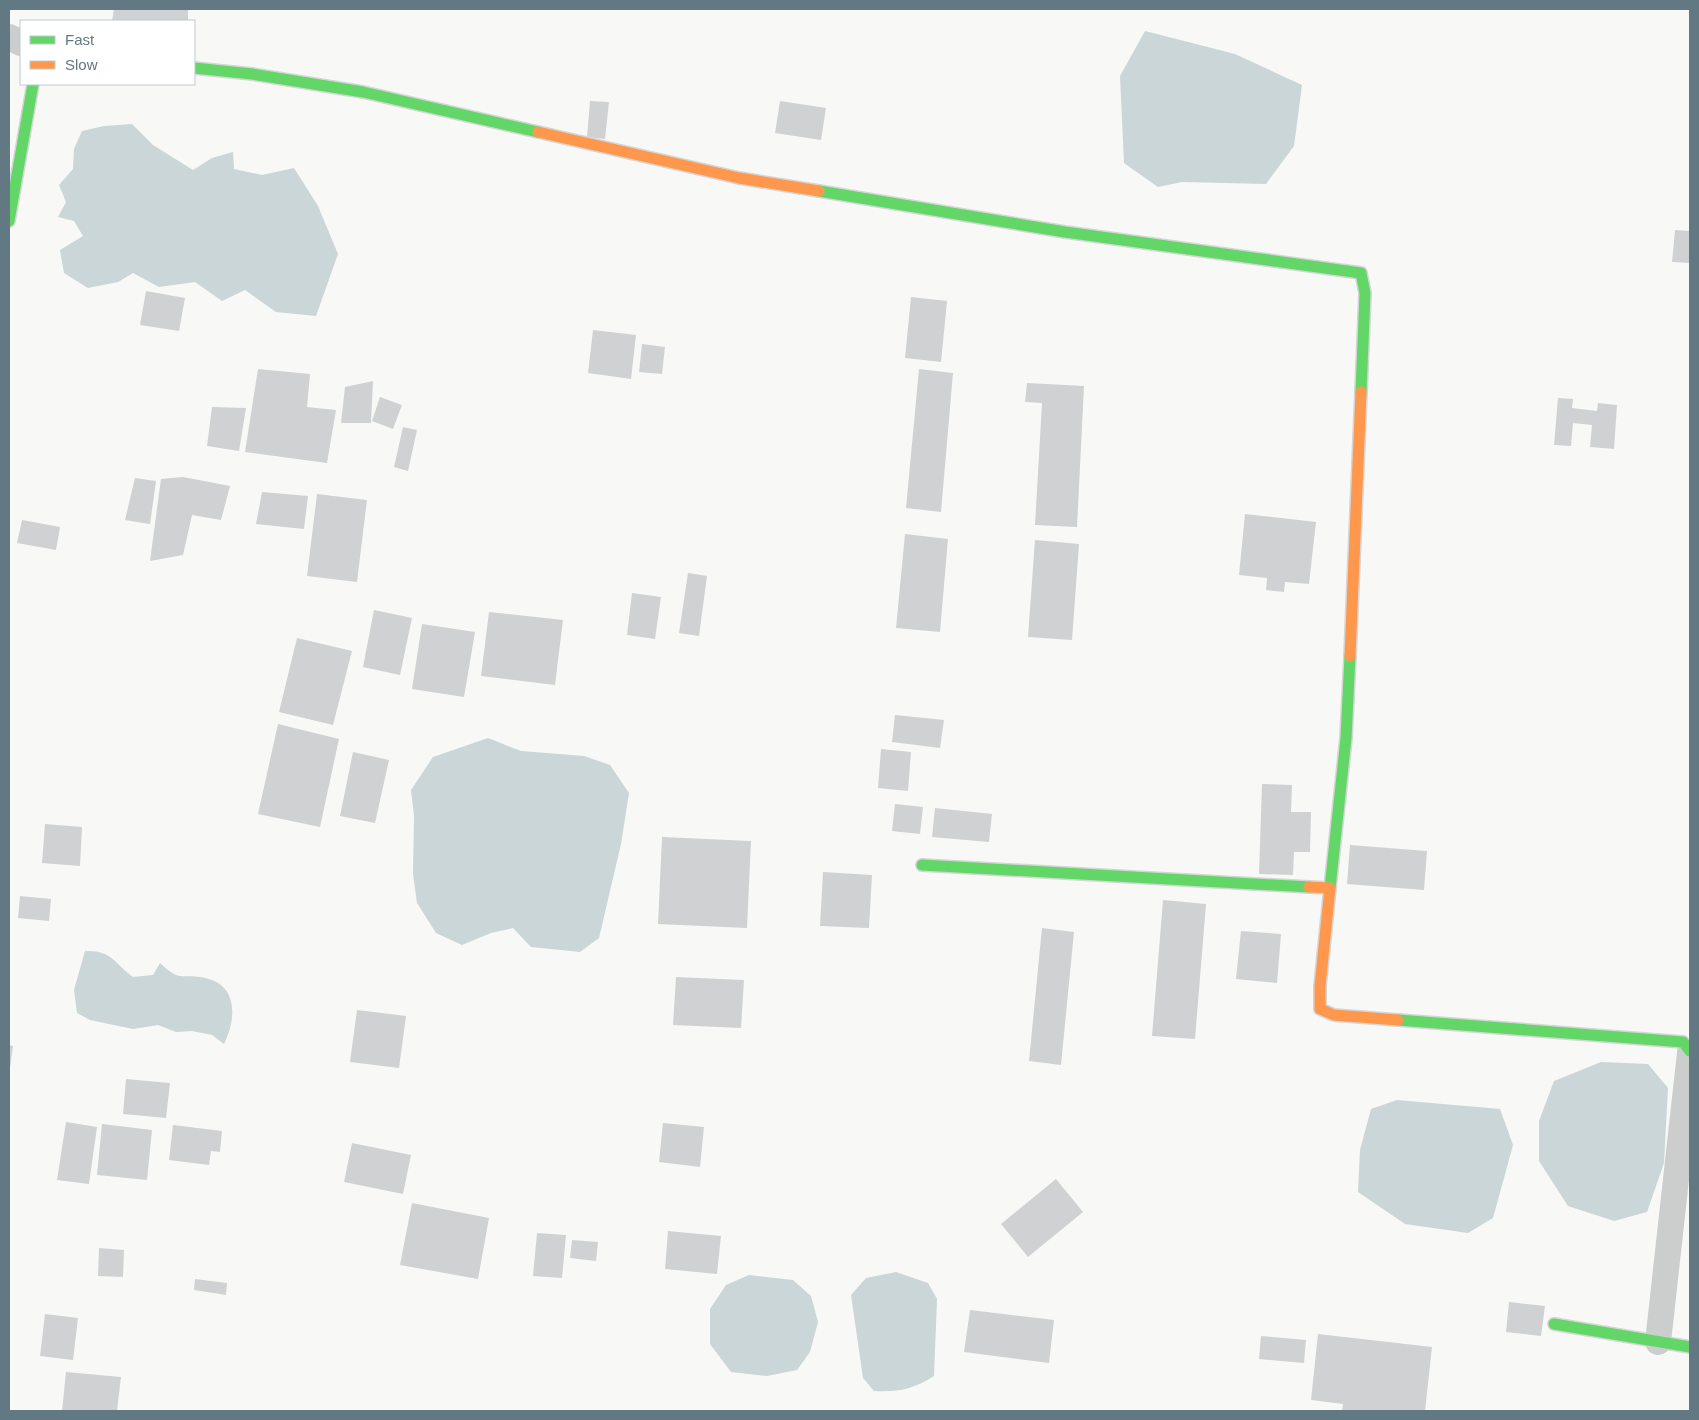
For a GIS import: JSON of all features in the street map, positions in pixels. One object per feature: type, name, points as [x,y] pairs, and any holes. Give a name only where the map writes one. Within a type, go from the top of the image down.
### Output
[{"type":"street","points":[[195,68],[252,74],[363,92],[739,178],[1065,232],[1337,272],[1361,272],[1365,293],[1346,738],[1320,986],[1320,1009],[1334,1015],[1683,1042],[1690,1052],[1658,1342]]},
{"type":"street","points":[[9,222],[33,85]]},
{"type":"street","points":[[922,865],[1330,888]]},
{"type":"street","points":[[1554,1324],[1690,1347]]},
{"type":"shaded area","points":[[1145,31],[1235,54],[1302,85],[1294,146],[1266,184],[1182,182],[1158,187],[1124,163],[1120,76]]},
{"type":"shaded area","points":[[132,124],[153,145],[193,170],[212,158],[233,152],[234,169],[262,175],[294,168],[318,206],[338,254],[316,316],[276,312],[245,290],[222,301],[195,282],[159,287],[133,273],[118,282],[88,288],[64,273],[60,250],[83,236],[74,221],[58,217],[66,202],[59,185],[73,169],[74,149],[82,131],[104,126]]},
{"type":"shaded area","points":[[488,738],[521,751],[584,756],[610,765],[629,793],[621,844],[599,938],[580,952],[531,947],[513,928],[491,933],[462,945],[436,933],[417,903],[413,874],[414,816],[411,790],[433,757]]},
{"type":"shaded area","points":[[85,951],[94,951],[107,955],[133,977],[153,975],[160,963],[177,975],[205,978],[216,982],[224,988],[232,1005],[231,1025],[224,1044],[212,1035],[192,1031],[176,1032],[158,1025],[133,1029],[90,1020],[77,1013],[74,990]]},
{"type":"shaded area","points":[[1601,1062],[1648,1064],[1668,1088],[1664,1163],[1647,1212],[1614,1221],[1568,1206],[1539,1161],[1539,1121],[1554,1081]]},
{"type":"shaded area","points":[[1397,1100],[1500,1109],[1513,1145],[1493,1218],[1468,1233],[1405,1224],[1358,1192],[1360,1150],[1371,1109]]},
{"type":"shaded area","points":[[896,1272],[928,1283],[937,1299],[934,1376],[906,1389],[874,1391],[863,1378],[851,1295],[866,1278]]},
{"type":"shaded area","points":[[749,1275],[793,1280],[811,1296],[818,1322],[810,1352],[797,1370],[767,1376],[731,1372],[710,1344],[710,1309],[726,1285]]},
{"type":"building","points":[[114,9],[188,9],[188,20],[112,20]]},
{"type":"building","points":[[590,101],[609,102],[605,139],[587,137]]},
{"type":"building","points":[[780,101],[826,108],[821,140],[775,133]]},
{"type":"building","points":[[1675,230],[1690,231],[1690,263],[1672,262]]},
{"type":"building","points":[[146,291],[185,298],[179,331],[140,325]]},
{"type":"building","points":[[911,297],[947,301],[941,362],[905,358]]},
{"type":"building","points":[[593,330],[636,335],[631,379],[588,373]]},
{"type":"building","points":[[642,344],[665,347],[662,374],[639,372]]},
{"type":"building","points":[[258,369],[310,374],[307,407],[336,410],[327,463],[245,452]]},
{"type":"building","points":[[919,369],[953,373],[941,512],[906,508]]},
{"type":"building","points":[[373,381],[371,423],[341,423],[345,387]]},
{"type":"building","points":[[1027,383],[1084,386],[1077,527],[1035,525],[1042,403],[1025,402]]},
{"type":"building","points":[[380,397],[402,405],[393,429],[372,421]]},
{"type":"building","points":[[1558,398],[1573,399],[1572,408],[1597,411],[1598,403],[1617,405],[1614,449],[1590,447],[1592,425],[1573,423],[1571,446],[1554,445]]},
{"type":"building","points":[[212,407],[246,408],[239,451],[207,446]]},
{"type":"building","points":[[403,427],[417,430],[408,471],[394,467]]},
{"type":"building","points":[[183,477],[230,486],[221,520],[192,515],[183,555],[150,561],[161,479]]},
{"type":"building","points":[[135,478],[156,481],[150,524],[125,520]]},
{"type":"building","points":[[262,492],[308,496],[304,529],[256,524]]},
{"type":"building","points":[[317,494],[367,500],[357,582],[307,576]]},
{"type":"building","points":[[1245,514],[1316,522],[1309,584],[1285,582],[1284,592],[1266,590],[1267,578],[1239,575]]},
{"type":"building","points":[[22,520],[60,527],[56,550],[17,543]]},
{"type":"building","points":[[905,534],[948,539],[940,632],[896,628]]},
{"type":"building","points":[[1035,540],[1079,544],[1072,640],[1028,637]]},
{"type":"building","points":[[688,573],[707,576],[699,636],[679,633]]},
{"type":"building","points":[[632,593],[661,597],[655,639],[627,635]]},
{"type":"building","points":[[374,610],[412,618],[400,675],[363,667]]},
{"type":"building","points":[[489,612],[563,620],[555,685],[481,676]]},
{"type":"building","points":[[422,624],[475,632],[464,697],[412,689]]},
{"type":"building","points":[[297,638],[352,651],[333,725],[279,712]]},
{"type":"building","points":[[895,715],[944,720],[940,748],[892,742]]},
{"type":"building","points":[[278,724],[339,739],[320,827],[258,814]]},
{"type":"building","points":[[881,749],[911,752],[908,791],[878,788]]},
{"type":"building","points":[[353,752],[389,760],[375,823],[340,816]]},
{"type":"building","points":[[1262,784],[1292,785],[1291,812],[1311,812],[1310,852],[1294,852],[1293,875],[1259,874]]},
{"type":"building","points":[[895,804],[923,807],[920,834],[892,831]]},
{"type":"building","points":[[935,808],[992,814],[989,842],[932,837]]},
{"type":"building","points":[[45,824],[82,827],[80,866],[42,863]]},
{"type":"building","points":[[662,837],[751,841],[747,928],[658,924]]},
{"type":"building","points":[[1350,845],[1427,851],[1424,890],[1347,884]]},
{"type":"building","points":[[823,872],[872,875],[869,928],[820,926]]},
{"type":"building","points":[[20,896],[51,899],[49,921],[18,918]]},
{"type":"building","points":[[1163,900],[1206,904],[1195,1039],[1152,1036]]},
{"type":"building","points":[[1042,928],[1074,932],[1061,1065],[1029,1061]]},
{"type":"building","points":[[1241,931],[1281,934],[1277,983],[1236,979]]},
{"type":"building","points":[[676,977],[744,980],[741,1028],[673,1025]]},
{"type":"building","points":[[357,1010],[406,1016],[399,1068],[350,1062]]},
{"type":"building","points":[[9,1045],[13,1046],[10,1068],[9,1068]]},
{"type":"building","points":[[126,1079],[170,1083],[166,1118],[123,1114]]},
{"type":"building","points":[[66,1122],[97,1127],[89,1184],[57,1180]]},
{"type":"building","points":[[663,1123],[704,1127],[700,1167],[659,1162]]},
{"type":"building","points":[[102,1124],[152,1130],[147,1180],[97,1175]]},
{"type":"building","points":[[173,1125],[222,1131],[220,1152],[211,1151],[209,1165],[169,1160]]},
{"type":"building","points":[[352,1143],[411,1155],[403,1194],[344,1182]]},
{"type":"building","points":[[1056,1179],[1083,1212],[1028,1257],[1001,1224]]},
{"type":"building","points":[[412,1203],[489,1218],[478,1279],[400,1265]]},
{"type":"building","points":[[668,1231],[721,1236],[717,1274],[665,1269]]},
{"type":"building","points":[[537,1233],[566,1235],[562,1278],[533,1276]]},
{"type":"building","points":[[572,1240],[598,1242],[596,1261],[570,1258]]},
{"type":"building","points":[[99,1248],[124,1250],[123,1277],[98,1276]]},
{"type":"building","points":[[195,1279],[227,1283],[226,1295],[194,1290]]},
{"type":"building","points":[[1509,1302],[1545,1306],[1541,1336],[1506,1332]]},
{"type":"building","points":[[970,1310],[1054,1320],[1049,1363],[964,1352]]},
{"type":"building","points":[[45,1314],[78,1318],[73,1360],[40,1356]]},
{"type":"building","points":[[1318,1334],[1432,1347],[1425,1411],[1342,1411],[1343,1404],[1311,1400]]},
{"type":"building","points":[[1261,1336],[1306,1340],[1304,1363],[1259,1359]]},
{"type":"building","points":[[66,1372],[121,1377],[117,1411],[62,1411]]},
{"type":"traffic: fast","points":[[195,68],[252,74],[363,92],[538,132]]},
{"type":"traffic: fast","points":[[9,221],[33,85]]},
{"type":"traffic: fast","points":[[819,191],[1065,232],[1361,273],[1365,293],[1361,392]]},
{"type":"traffic: fast","points":[[1330,888],[1346,738],[1350,656]]},
{"type":"traffic: fast","points":[[922,865],[1309,887]]},
{"type":"traffic: fast","points":[[1398,1020],[1683,1042],[1690,1051]]},
{"type":"traffic: fast","points":[[1554,1324],[1690,1347]]},
{"type":"traffic: slow","points":[[538,132],[739,178],[819,191]]},
{"type":"traffic: slow","points":[[1350,656],[1361,392]]},
{"type":"traffic: slow","points":[[1309,887],[1330,888],[1320,986],[1320,1009],[1334,1015],[1398,1020]]}]
